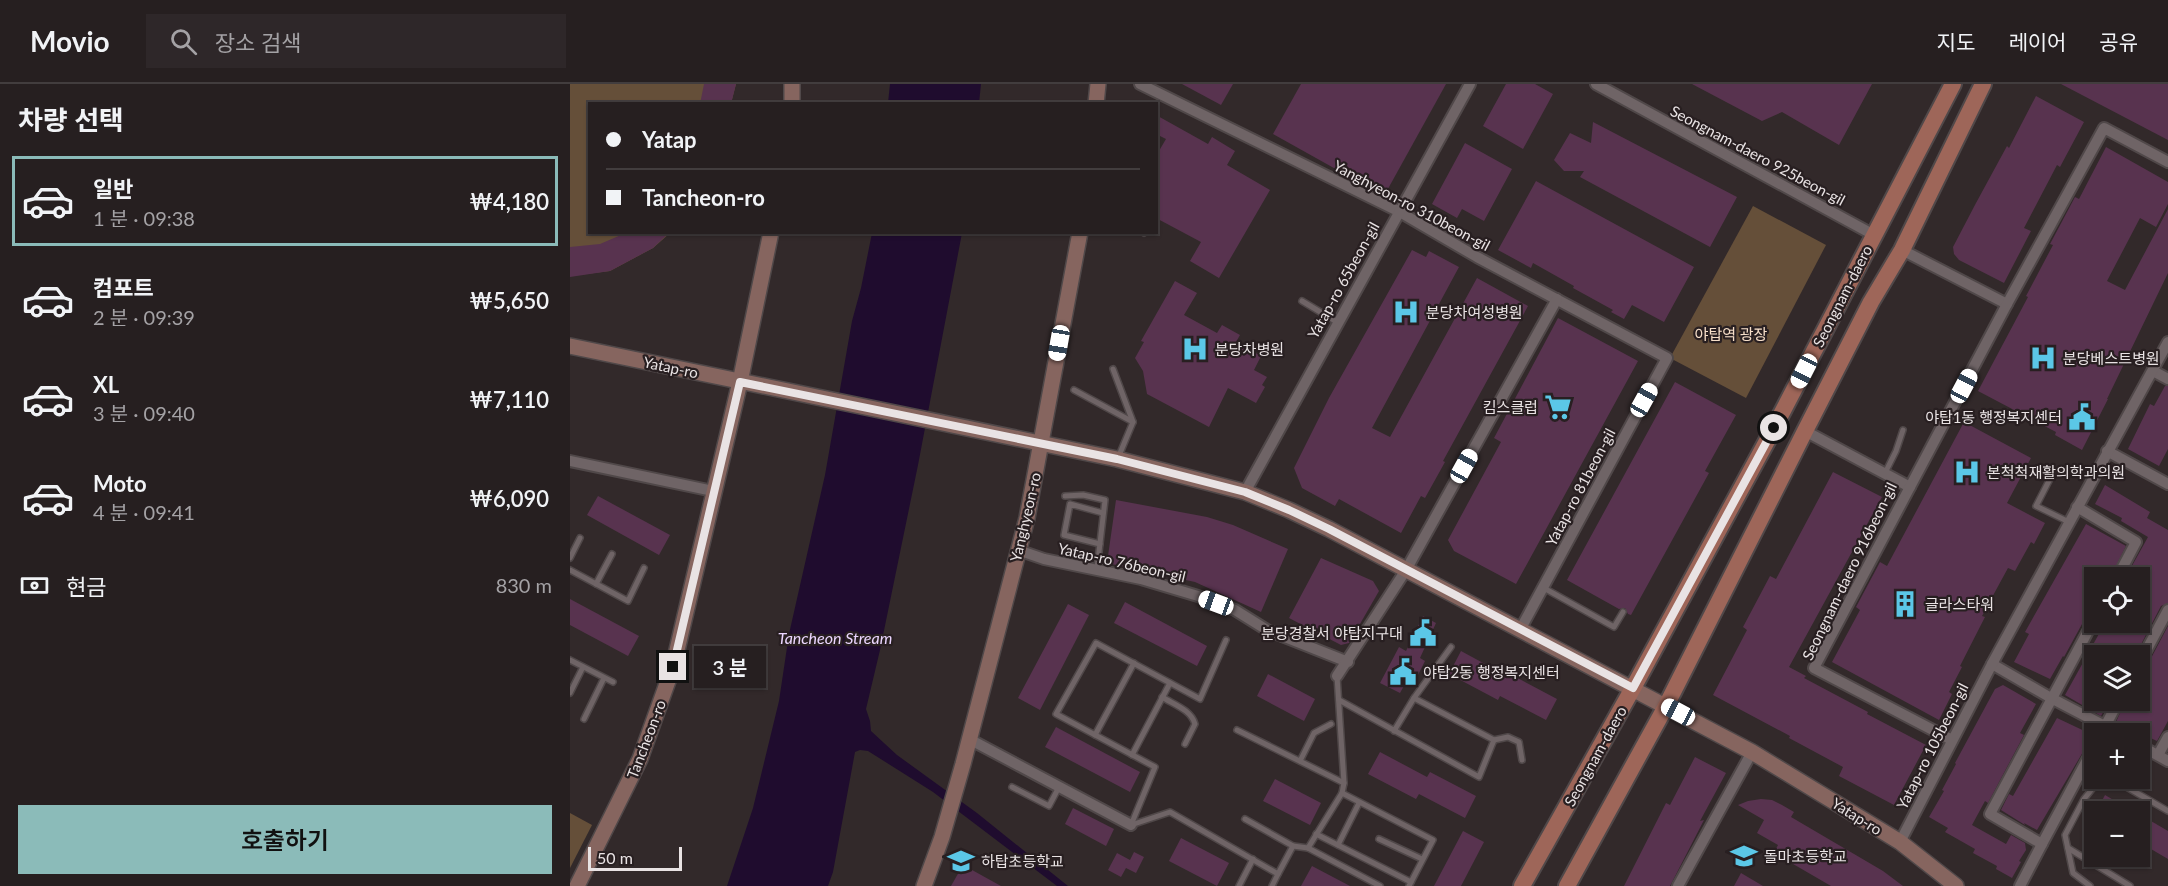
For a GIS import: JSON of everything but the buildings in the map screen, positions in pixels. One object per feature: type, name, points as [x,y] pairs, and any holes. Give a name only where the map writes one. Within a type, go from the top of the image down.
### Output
[{"type":"main road","name":"Seongnam-daero","points":[[1521,886],[1633,688],[1774,428],[1953,84]]},
{"type":"main road","name":"Seongnam-daero","points":[[1567,886],[1666,706],[1871,302],[1902,250],[1983,84]]},
{"type":"street","points":[[792,84],[792,102]]},
{"type":"street","points":[[1096,102],[1098,84]]},
{"type":"street","name":"Yanghyeon-ro 310beon-gil","points":[[1140,84],[1398,211],[1477,257],[1667,358]]},
{"type":"street","name":"Yatap-ro 65beon-gil","points":[[1245,492],[1470,84]]},
{"type":"street","name":"Seongnam-daero 925beon-gil","points":[[1596,84],[1874,235]]},
{"type":"street","points":[[1910,487],[2104,128],[2168,162]]},
{"type":"street","name":"Tancheon-ro","points":[[577,886],[640,759],[675,657],[740,382],[771,234]]},
{"type":"street","name":"Yanghyeon-ro","points":[[924,886],[963,764],[1035,481],[1080,234]]},
{"type":"street","points":[[1902,250],[2007,304]]},
{"type":"street","points":[[1337,676],[1406,570],[1557,299]]},
{"type":"street","name":"Yatap-ro 105beon-gil","points":[[1900,842],[1992,664],[2168,342]]},
{"type":"street","name":"Yatap-ro","points":[[570,346],[1117,459],[1245,492],[1329,529],[1752,752],[1900,842],[1956,886]]},
{"type":"street","name":"Yatap-ro 81beon-gil","points":[[1520,630],[1667,358]]},
{"type":"street","points":[[2153,370],[2168,379]]},
{"type":"street","name":"Seongnam-daero 916beon-gil","points":[[1805,431],[1910,487],[1814,668],[1952,740]]},
{"type":"street","points":[[2107,451],[2168,484]]},
{"type":"street","points":[[570,461],[713,491]]},
{"type":"street","points":[[2077,507],[2136,542],[2123,567]]},
{"type":"street","name":"Yatap-ro 76beon-gil","points":[[1018,550],[1044,559],[1141,579],[1197,596],[1235,610],[1267,630],[1348,662]]},
{"type":"street","points":[[2149,645],[2168,610]]},
{"type":"street","points":[[2042,844],[1990,814],[2087,633]]},
{"type":"street","points":[[1992,664],[2092,723]]},
{"type":"street","points":[[2158,755],[2168,737]]},
{"type":"street","points":[[969,739],[1131,825]]},
{"type":"street","points":[[2150,751],[2168,761]]},
{"type":"street","points":[[1680,882],[1752,752]]},
{"type":"street","points":[[2020,886],[2084,766]]},
{"type":"lane","points":[[1302,301],[1337,322]]},
{"type":"lane","points":[[1113,369],[1133,422],[1117,459]]},
{"type":"lane","points":[[1074,390],[1133,422]]},
{"type":"lane","points":[[1885,473],[1903,430]]},
{"type":"lane","points":[[2052,475],[2036,506],[2069,522]]},
{"type":"lane","points":[[1065,496],[1083,495],[1105,501],[1097,569]]},
{"type":"lane","points":[[1100,544],[1064,535],[1070,504],[1103,513]]},
{"type":"lane","points":[[570,558],[580,538]]},
{"type":"lane","points":[[596,584],[612,554]]},
{"type":"lane","points":[[570,570],[628,601],[644,568]]},
{"type":"lane","points":[[1542,587],[1614,627],[1623,612]]},
{"type":"lane","points":[[1131,825],[1155,767],[1056,714],[1096,643],[1200,699],[1226,640]]},
{"type":"lane","points":[[1394,730],[1451,647]]},
{"type":"lane","points":[[570,660],[613,682]]},
{"type":"lane","points":[[1095,735],[1134,663]]},
{"type":"lane","points":[[570,693],[583,667]]},
{"type":"lane","points":[[1308,848],[1342,793],[1344,783],[1337,676]]},
{"type":"lane","points":[[584,719],[604,678]]},
{"type":"lane","points":[[1132,755],[1170,683]]},
{"type":"lane","points":[[1162,698],[1188,712],[1193,718],[1195,724],[1185,744]]},
{"type":"lane","points":[[1414,698],[1494,740],[1508,737],[1519,742],[1522,760]]},
{"type":"lane","points":[[1339,700],[1479,777],[1494,740]]},
{"type":"lane","points":[[1300,761],[1314,733],[1331,724]]},
{"type":"lane","points":[[1237,730],[1344,783]]},
{"type":"lane","points":[[1012,787],[1049,806],[1059,787]]},
{"type":"lane","points":[[2090,886],[2073,873],[2065,835],[2084,799],[2092,789]]},
{"type":"lane","points":[[2130,789],[2168,811]]},
{"type":"lane","points":[[1316,834],[1410,884],[1433,840],[1342,793]]},
{"type":"lane","points":[[1338,845],[1359,802]]},
{"type":"lane","points":[[1131,825],[1170,812],[1278,874]]},
{"type":"lane","points":[[1245,819],[1293,846],[1308,848],[1380,886]]},
{"type":"lane","points":[[1379,839],[1422,859]]},
{"type":"lane","points":[[1272,886],[1293,846]]},
{"type":"lane","points":[[2068,848],[2130,886]]},
{"type":"lane","points":[[1239,886],[1253,859]]},
{"type":"green space","points":[[570,84],[736,84],[731,102],[588,102],[588,234],[669,234],[653,248],[610,271],[570,276]]},
{"type":"green space","name":"야탑역 광장","points":[[1753,206],[1826,245],[1746,398],[1670,358]]},
{"type":"green space","points":[[570,813],[592,825],[570,868]]},
{"type":"water","points":[[890,84],[981,84],[979,102],[888,102]]},
{"type":"water","name":"Tancheon Stream","points":[[872,234],[962,234],[918,465],[866,709],[871,731],[897,755],[977,813],[1068,886],[1057,886],[933,792],[868,751],[860,750],[855,752],[833,872],[828,886],[727,886],[753,808],[779,701],[789,634],[825,475],[852,321]]},
{"type":"place","name":"분당차여성병원","points":[[1406,312]]},
{"type":"place","name":"분당차병원","points":[[1195,349]]},
{"type":"place","name":"분당베스트병원","points":[[2043,358]]},
{"type":"place","name":"킴스클럽","points":[[1558,407]]},
{"type":"place","name":"야탑1동 행정복지센터","points":[[2082,417]]},
{"type":"place","name":"본척척재활의학과의원","points":[[1967,472]]},
{"type":"place","name":"글라스타워","points":[[1905,604]]},
{"type":"place","name":"분당경찰서 야탑지구대","points":[[1423,633]]},
{"type":"place","name":"야탑2동 행정복지센터","points":[[1403,672]]},
{"type":"place","name":"돌마초등학교","points":[[1744,856]]},
{"type":"place","name":"하탑초등학교","points":[[961,861]]},
{"type":"route","points":[[673,667],[740,382],[1117,459],[1245,492],[1329,529],[1633,688],[1774,428]]}]
